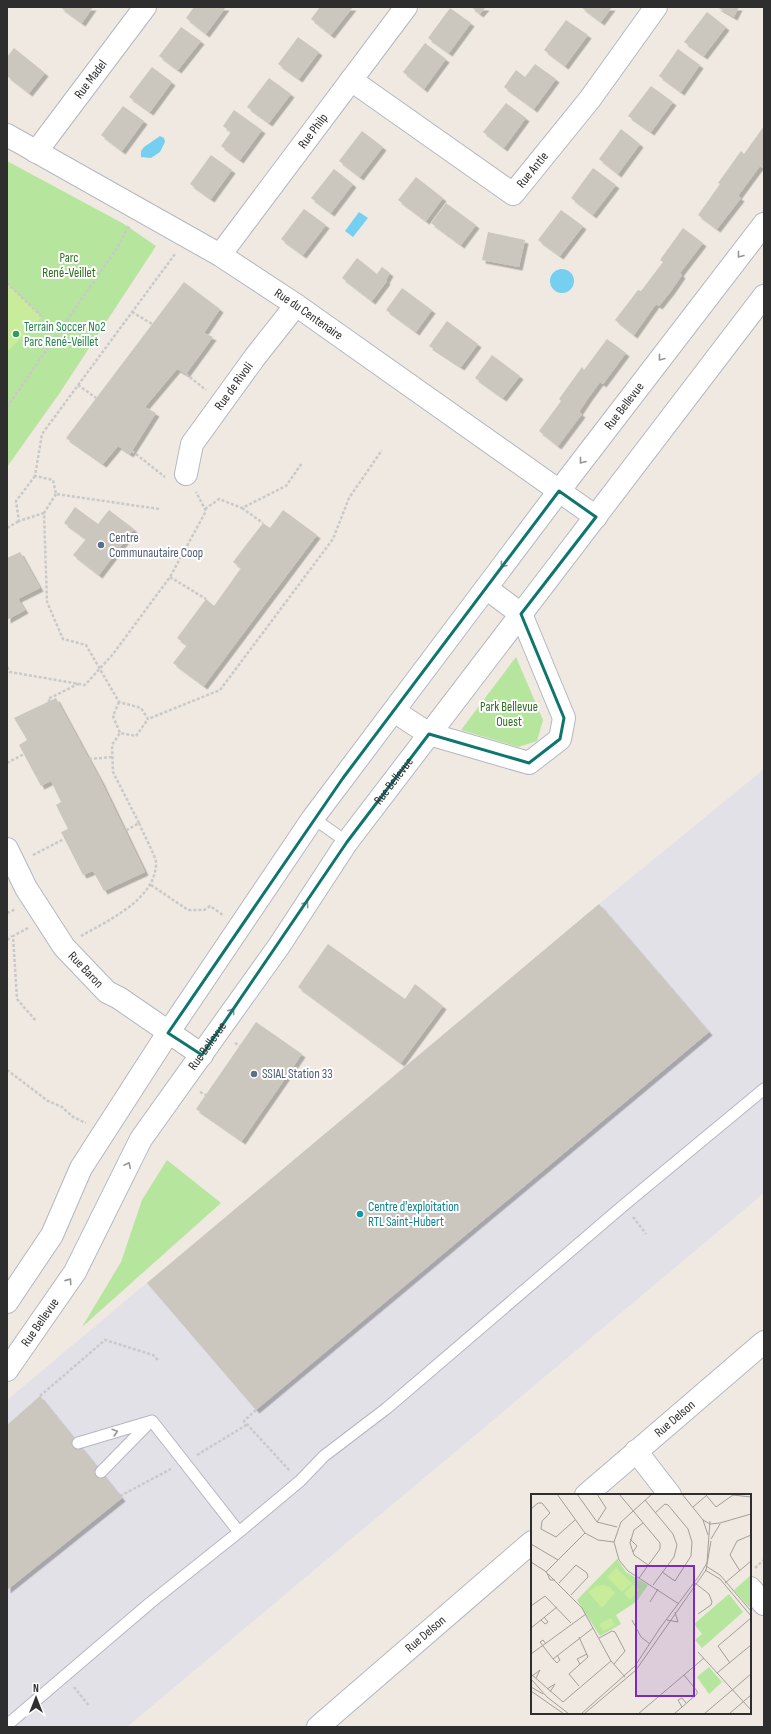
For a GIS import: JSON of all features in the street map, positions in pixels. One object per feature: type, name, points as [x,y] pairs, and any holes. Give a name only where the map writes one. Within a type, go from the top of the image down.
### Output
[{"type":"street","name":"Rue Madel","points":[[36,152],[145,7]]},
{"type":"street","name":"Rue Philp","points":[[220,255],[406,7]]},
{"type":"street","name":"Rue Antle","points":[[351,80],[513,194],[590,99],[656,7]]},
{"type":"street","name":"Rue du Centenaire","points":[[7,135],[220,255],[296,305],[596,517]]},
{"type":"street","name":"Rue Bellevue","points":[[7,1302],[52,1235],[82,1168],[104,1132],[168,1033],[313,818],[559,491],[764,224]]},
{"type":"street","name":"Rue Bellevue","points":[[7,1370],[76,1272],[141,1139],[278,946],[347,842],[764,296]]},
{"type":"street","name":"Rue de Rivoli","points":[[176,476],[192,444],[255,357],[296,305]]},
{"type":"street","points":[[394,711],[429,734],[529,763],[560,739],[564,718],[522,614],[486,588]]},
{"type":"street","name":"Rue Baron","points":[[11,856],[26,888],[64,947],[107,992],[119,998],[202,1055]]},
{"type":"street","name":"Rue Delson","points":[[587,1494],[764,1342]]},
{"type":"street","points":[[636,1451],[669,1494]]},
{"type":"street","name":"Rue Delson","points":[[318,1727],[531,1543]]},
{"type":"street","points":[[751,1589],[764,1604]]},
{"type":"lane","points":[[313,818],[347,842]]},
{"type":"lane","points":[[7,1725],[150,1604],[300,1481],[324,1456],[387,1408],[624,1205],[764,1089]]},
{"type":"lane","points":[[152,1420],[239,1532]]},
{"type":"lane","points":[[78,1443],[152,1420]]},
{"type":"lane","points":[[101,1472],[152,1420]]},
{"type":"path","points":[[7,407],[117,248],[138,208]]},
{"type":"path","points":[[19,521],[16,502],[35,476],[42,434],[187,237]]},
{"type":"path","points":[[7,283],[42,317]]},
{"type":"path","points":[[132,312],[152,324]]},
{"type":"path","points":[[186,374],[221,404]]},
{"type":"path","points":[[78,385],[96,398]]},
{"type":"path","points":[[120,733],[136,736],[148,719],[220,690],[333,539],[349,498],[382,450]]},
{"type":"path","points":[[132,451],[176,476],[205,509]]},
{"type":"path","points":[[242,508],[286,486],[302,463]]},
{"type":"path","points":[[35,476],[53,480],[56,494],[44,513],[47,602],[63,639],[86,645],[99,670],[119,702],[141,708],[148,719]]},
{"type":"path","points":[[56,494],[159,509]]},
{"type":"path","points":[[7,667],[8,673],[85,685],[113,654],[170,577],[206,511],[205,509],[219,498],[242,508],[263,523]]},
{"type":"path","points":[[7,528],[19,521],[44,513]]},
{"type":"path","points":[[116,552],[123,557]]},
{"type":"path","points":[[170,577],[206,599]]},
{"type":"path","points":[[50,702],[48,699],[78,684]]},
{"type":"path","points":[[119,702],[113,716],[120,733]]},
{"type":"path","points":[[64,947],[125,911],[151,885],[156,862],[139,823],[113,772],[112,745],[120,733]]},
{"type":"path","points":[[7,763],[24,754]]},
{"type":"path","points":[[89,759],[113,756]]},
{"type":"path","points":[[125,830],[139,823]]},
{"type":"path","points":[[11,856],[64,839]]},
{"type":"path","points":[[151,885],[188,910],[204,910],[210,906],[240,926]]},
{"type":"path","points":[[7,940],[45,918]]},
{"type":"path","points":[[13,936],[18,999],[36,1021]]},
{"type":"path","points":[[7,1070],[48,1101],[62,1107],[73,1117],[104,1132]]},
{"type":"path","points":[[624,1205],[646,1234]]},
{"type":"path","points":[[40,1396],[105,1340],[153,1355],[158,1360]]},
{"type":"path","points":[[256,1410],[244,1420],[289,1469]]},
{"type":"path","points":[[751,1571],[764,1560]]},
{"type":"path","points":[[64,1676],[90,1706]]},
{"type":"highlighted area","points":[[559,491],[596,517],[521,614],[564,718],[560,739],[529,763],[429,734],[347,842],[202,1055],[168,1033],[343,778]]},
{"type":"shaded area","name":"Centre d'exploitation RTL Saint-Hubert","points":[[764,769],[764,1193],[127,1727],[7,1727],[7,1400],[599,904]]},
{"type":"green space","name":"Parc René-Veillet","points":[[7,161],[124,224],[156,246],[59,394],[7,467]]},
{"type":"green space","name":"Terrain Soccer No2 Parc René-Veillet","points":[[7,283],[42,317],[7,352]]},
{"type":"green space","name":"Park Bellevue Ouest","points":[[516,657],[543,720],[537,741],[518,747],[461,730]]},
{"type":"green space","points":[[167,1160],[221,1203],[82,1327],[121,1262],[142,1200]]},
{"type":"water","points":[[160,136],[164,138],[165,142],[160,152],[151,158],[141,157],[141,151],[144,147]]},
{"type":"water","points":[[359,212],[368,218],[353,237],[345,231]]},
{"type":"water","points":[[562,269],[570,273],[574,281],[570,289],[562,293],[554,289],[550,281],[554,273]]},
{"type":"building","points":[[60,7],[93,7],[82,23]]},
{"type":"building","points":[[194,7],[226,7],[206,34],[186,18]]},
{"type":"building","points":[[320,7],[353,7],[331,35],[311,19]]},
{"type":"building","points":[[471,7],[486,7],[480,14]]},
{"type":"building","points":[[581,7],[612,7],[601,22]]},
{"type":"building","points":[[717,7],[739,7],[734,17]]},
{"type":"building","points":[[450,8],[471,23],[449,53],[428,38]]},
{"type":"building","points":[[707,12],[726,27],[704,56],[684,42]]},
{"type":"building","points":[[566,20],[588,35],[565,66],[544,50]]},
{"type":"building","points":[[181,27],[201,41],[178,70],[159,56]]},
{"type":"building","points":[[298,37],[319,52],[299,79],[278,64]]},
{"type":"building","points":[[425,43],[446,59],[424,89],[403,72]]},
{"type":"building","points":[[14,48],[45,73],[29,93],[7,76],[7,57]]},
{"type":"building","points":[[678,49],[700,65],[681,92],[659,76]]},
{"type":"building","points":[[535,64],[556,79],[534,109],[504,87],[516,70],[525,77]]},
{"type":"building","points":[[152,67],[172,82],[150,112],[129,97]]},
{"type":"building","points":[[269,78],[291,94],[269,123],[247,107]]},
{"type":"building","points":[[651,86],[673,102],[651,132],[628,116]]},
{"type":"building","points":[[506,103],[526,118],[504,148],[483,132]]},
{"type":"building","points":[[123,106],[144,121],[122,151],[101,135]]},
{"type":"building","points":[[234,110],[262,130],[240,160],[221,146],[231,132],[223,126]]},
{"type":"building","points":[[764,126],[764,166],[762,168],[760,166],[738,196],[741,198],[717,229],[698,215],[720,184],[718,183],[741,151],[744,154]]},
{"type":"building","points":[[621,129],[640,144],[618,174],[599,159]]},
{"type":"building","points":[[362,131],[383,147],[360,177],[339,161]]},
{"type":"building","points":[[211,155],[232,170],[211,199],[190,184]]},
{"type":"building","points":[[593,168],[616,185],[593,215],[571,198]]},
{"type":"building","points":[[334,169],[353,184],[331,213],[311,198]]},
{"type":"building","points":[[416,177],[443,198],[426,221],[398,200]]},
{"type":"building","points":[[446,203],[476,225],[461,245],[431,223]]},
{"type":"building","points":[[304,209],[326,225],[303,255],[281,239]]},
{"type":"building","points":[[561,210],[583,226],[560,256],[538,240]]},
{"type":"building","points":[[683,228],[703,243],[680,273],[682,275],[671,291],[659,306],[656,304],[634,335],[615,320],[638,290],[641,291],[663,262],[660,260]]},
{"type":"building","points":[[488,232],[525,240],[519,267],[482,260]]},
{"type":"building","points":[[357,258],[377,274],[382,267],[390,273],[386,280],[387,281],[372,301],[342,278]]},
{"type":"building","points":[[184,282],[220,309],[204,333],[213,337],[186,374],[177,369],[145,407],[156,413],[130,454],[118,446],[103,464],[66,438]]},
{"type":"building","points":[[402,288],[432,310],[416,332],[386,310]]},
{"type":"building","points":[[447,321],[478,344],[461,367],[429,346]]},
{"type":"building","points":[[607,339],[626,353],[603,384],[600,382],[589,397],[579,412],[582,414],[558,446],[539,431],[561,401],[559,399],[582,367],[584,370]]},
{"type":"building","points":[[492,355],[520,376],[503,398],[475,378]]},
{"type":"building","name":"Centre Communautaire Coop","points":[[75,507],[98,524],[109,510],[134,529],[99,575],[73,555],[86,539],[64,523]]},
{"type":"building","points":[[283,510],[317,535],[204,686],[173,663],[187,645],[177,638],[206,599],[214,606],[241,568],[233,562],[263,523],[270,528]]},
{"type":"building","points":[[20,552],[40,588],[18,599],[25,610],[7,620],[7,558]]},
{"type":"building","points":[[56,698],[101,781],[145,872],[104,891],[93,871],[83,875],[61,832],[68,829],[56,805],[61,802],[51,781],[41,786],[19,745],[27,740],[14,718]]},
{"type":"building","name":"Centre d'exploitation RTL Saint-Hubert","points":[[599,904],[709,1032],[256,1410],[147,1283]]},
{"type":"building","points":[[328,944],[405,999],[415,984],[443,1006],[401,1063],[298,987]]},
{"type":"building","name":"SSIAL Station 33","points":[[256,1022],[302,1054],[242,1141],[196,1109]]},
{"type":"building","points":[[40,1396],[122,1498],[7,1590],[7,1425]]},
{"type":"place","name":"Terrain Soccer No2 Parc René-Veillet","points":[[16,334]]},
{"type":"place","name":"Centre Communautaire Coop","points":[[101,545]]},
{"type":"place","name":"SSIAL Station 33","points":[[254,1074]]},
{"type":"place","name":"Centre d'exploitation RTL Saint-Hubert","points":[[360,1214]]}]
